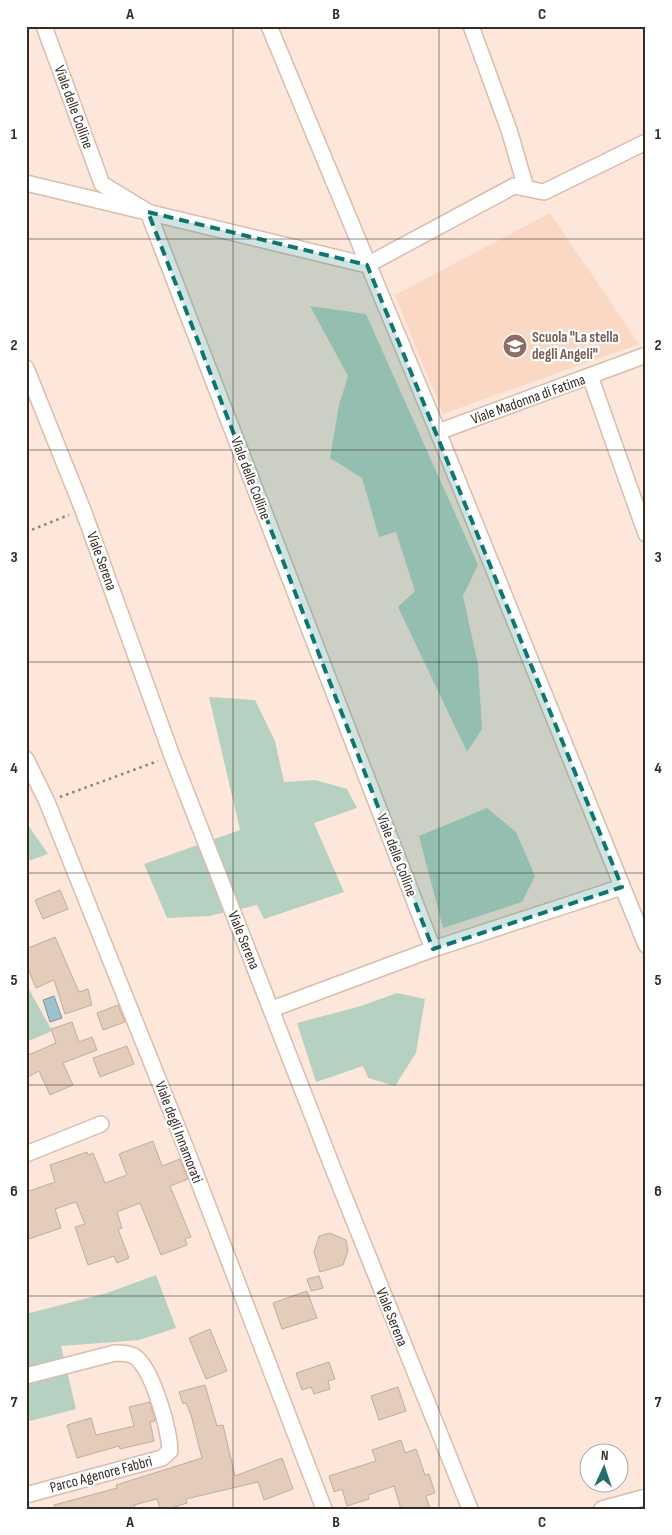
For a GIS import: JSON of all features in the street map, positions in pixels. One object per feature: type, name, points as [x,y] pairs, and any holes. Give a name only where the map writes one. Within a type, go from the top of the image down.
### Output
[{"type":"street","name":"Viale delle Colline","points":[[44,26],[102,184],[148,212],[433,950]]},
{"type":"street","points":[[269,26],[438,432],[646,945]]},
{"type":"street","points":[[471,26],[509,130],[526,188]]},
{"type":"street","points":[[26,183],[367,265],[514,186],[544,192],[646,142]]},
{"type":"street","name":"Viale Madonna di Fatima","points":[[438,432],[646,355]]},
{"type":"street","name":"Viale Serena","points":[[26,368],[83,510],[172,756],[334,1172],[470,1509]]},
{"type":"street","points":[[590,376],[646,534]]},
{"type":"street","name":"Viale degli Innamorati","points":[[26,759],[47,802],[185,1146],[324,1509]]},
{"type":"street","points":[[272,1009],[433,950],[622,887]]},
{"type":"street","points":[[26,1154],[101,1124]]},
{"type":"street","name":"Parco Agenore Fabbri","points":[[26,1376],[115,1353],[136,1357],[153,1385],[169,1435],[170,1451],[162,1458],[26,1495]]},
{"type":"street","points":[[602,1509],[646,1497]]},
{"type":"path","points":[[26,532],[83,510]]},
{"type":"path","points":[[47,802],[172,756]]},
{"type":"highlighted area","points":[[148,212],[367,265],[622,887],[433,949]]},
{"type":"shaded area","points":[[550,213],[639,344],[443,414],[395,295]]},
{"type":"green space","points":[[310,306],[366,314],[478,565],[463,596],[478,664],[482,729],[467,752],[398,607],[415,591],[396,532],[379,537],[362,478],[330,458],[339,405],[348,376]]},
{"type":"green space","points":[[209,697],[255,700],[275,741],[284,782],[315,780],[347,789],[357,808],[314,823],[344,892],[264,919],[257,905],[209,916],[167,918],[144,864],[240,830]]},
{"type":"green space","points":[[487,808],[516,832],[535,876],[522,902],[443,928],[419,836]]},
{"type":"green space","points":[[26,822],[48,854],[26,862]]},
{"type":"green space","points":[[26,984],[51,1029],[50,1032],[26,1042]]},
{"type":"green space","points":[[397,993],[425,999],[416,1053],[395,1086],[368,1078],[363,1066],[316,1082],[297,1023],[361,1006]]},
{"type":"green space","points":[[156,1275],[176,1328],[139,1340],[61,1346],[76,1409],[26,1422],[26,1314],[107,1293]]},
{"type":"water","points":[[54,996],[62,1018],[50,1022],[43,1000]]},
{"type":"building","points":[[60,890],[68,909],[43,919],[35,900]]},
{"type":"building","points":[[55,937],[79,992],[88,989],[92,1005],[65,1014],[54,980],[36,988],[26,964],[26,949]]},
{"type":"building","points":[[118,1005],[125,1022],[103,1030],[97,1013]]},
{"type":"building","points":[[72,1022],[79,1042],[92,1037],[97,1050],[63,1063],[73,1085],[50,1095],[39,1071],[26,1078],[26,1056],[56,1043],[51,1029]]},
{"type":"building","points":[[127,1046],[134,1064],[100,1077],[93,1058]]},
{"type":"building","points":[[153,1141],[162,1166],[180,1159],[188,1179],[170,1186],[191,1237],[185,1239],[187,1245],[161,1255],[140,1203],[117,1212],[122,1228],[118,1229],[129,1258],[117,1263],[114,1256],[88,1265],[75,1227],[85,1224],[76,1202],[55,1209],[61,1228],[26,1240],[26,1192],[55,1182],[50,1165],[87,1152],[88,1155],[93,1153],[105,1183],[127,1175],[119,1154]]},
{"type":"building","points":[[330,1233],[346,1240],[348,1251],[343,1265],[320,1272],[314,1252],[319,1236]]},
{"type":"building","points":[[319,1276],[323,1288],[311,1291],[307,1279]]},
{"type":"building","points":[[307,1291],[317,1318],[282,1329],[273,1303]]},
{"type":"building","points":[[210,1329],[227,1371],[206,1379],[189,1338]]},
{"type":"building","points":[[329,1362],[335,1379],[328,1381],[330,1389],[314,1394],[311,1387],[302,1390],[296,1373]]},
{"type":"building","points":[[205,1385],[217,1426],[223,1425],[235,1476],[282,1458],[293,1489],[264,1500],[258,1482],[186,1499],[187,1503],[168,1509],[160,1509],[157,1499],[134,1505],[135,1509],[55,1509],[54,1505],[117,1488],[116,1485],[202,1458],[191,1415],[186,1403],[183,1404],[179,1392]]},
{"type":"building","points":[[398,1387],[406,1411],[379,1420],[371,1396]]},
{"type":"building","points":[[150,1402],[155,1421],[150,1422],[154,1441],[120,1449],[119,1446],[77,1458],[67,1425],[91,1418],[96,1435],[134,1426],[129,1407]]},
{"type":"building","points":[[401,1440],[405,1453],[416,1449],[425,1475],[429,1474],[435,1493],[426,1496],[430,1509],[401,1509],[394,1486],[368,1495],[369,1499],[347,1506],[342,1489],[334,1492],[329,1476],[376,1461],[372,1450]]},
{"type":"place","name":"Scuola \"La stella degli Angeli\"","points":[[515,346]]}]
